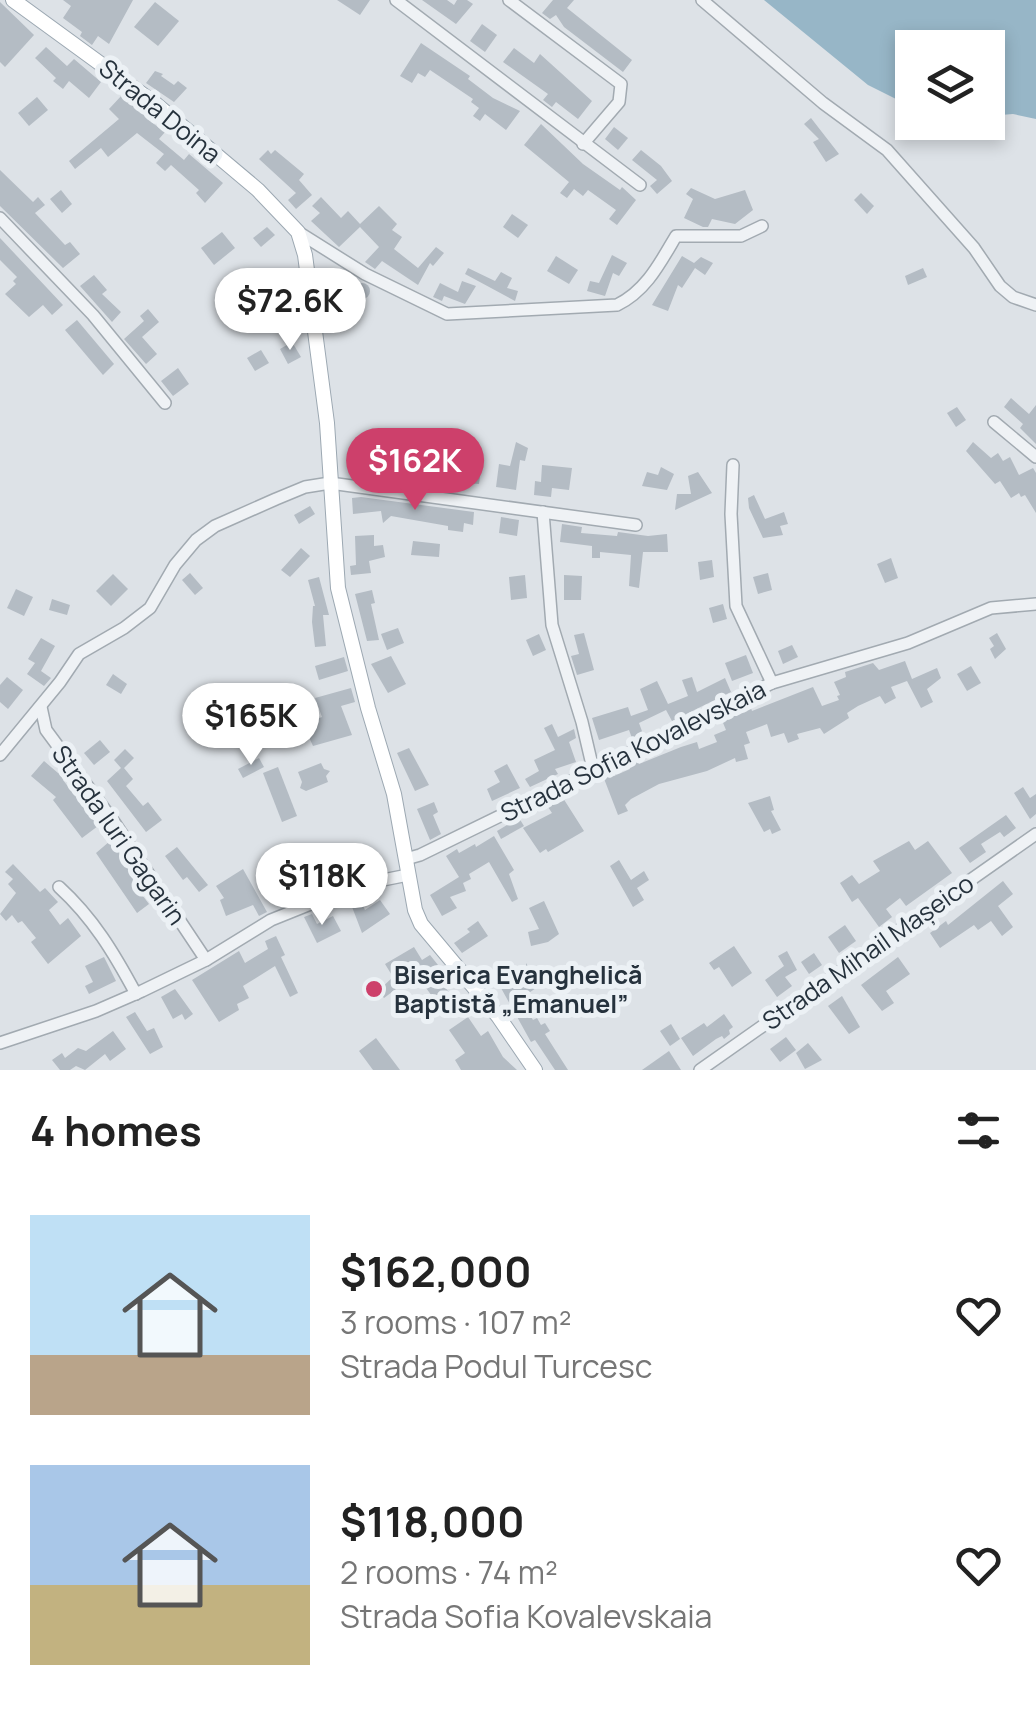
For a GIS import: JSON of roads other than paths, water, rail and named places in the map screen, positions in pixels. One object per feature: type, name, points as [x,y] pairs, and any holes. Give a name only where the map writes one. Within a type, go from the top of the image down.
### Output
[{"type":"main road","name":"Strada Doina","points":[[13,0],[157,105],[258,190],[298,232]]},
{"type":"main road","points":[[298,232],[305,255],[327,423],[342,609],[394,794],[421,924],[498,1016],[535,1070]]},
{"type":"street","points":[[396,0],[640,185]]},
{"type":"street","points":[[509,0],[620,84],[620,102],[583,144]]},
{"type":"street","points":[[702,0],[822,103],[888,150],[974,248],[1000,286],[1013,297],[1036,305]]},
{"type":"street","points":[[0,218],[93,315],[164,402]]},
{"type":"street","name":"Strada Doina","points":[[298,232],[366,274],[447,314],[617,305],[634,297],[648,282],[676,236],[741,236],[762,226]]},
{"type":"street","points":[[994,422],[1036,458]]},
{"type":"street","points":[[733,465],[731,514],[736,606],[772,683]]},
{"type":"street","points":[[0,756],[79,654],[150,608],[175,565],[205,533],[330,475],[636,525]]},
{"type":"street","points":[[542,512],[552,625],[593,769]]},
{"type":"street","name":"Strada Sofia Kovalevskaia","points":[[406,859],[420,856],[772,683],[908,642],[991,608],[1036,604]]},
{"type":"street","name":"Strada Iuri Gagarin","points":[[41,706],[46,730],[114,822],[206,960]]},
{"type":"street","name":"Strada Mihail Mașeico","points":[[700,1070],[1036,834]]},
{"type":"street","points":[[0,1043],[136,994],[282,916],[358,884],[408,875]]},
{"type":"street","points":[[59,886],[103,936],[136,994]]},
{"type":"water","points":[[764,0],[1036,0],[1036,119],[1005,115],[1005,30],[895,30],[895,98],[868,85]]},
{"type":"place","name":"Biserica Evanghelică Baptistă „Emanuel”","points":[[374,989]]}]
